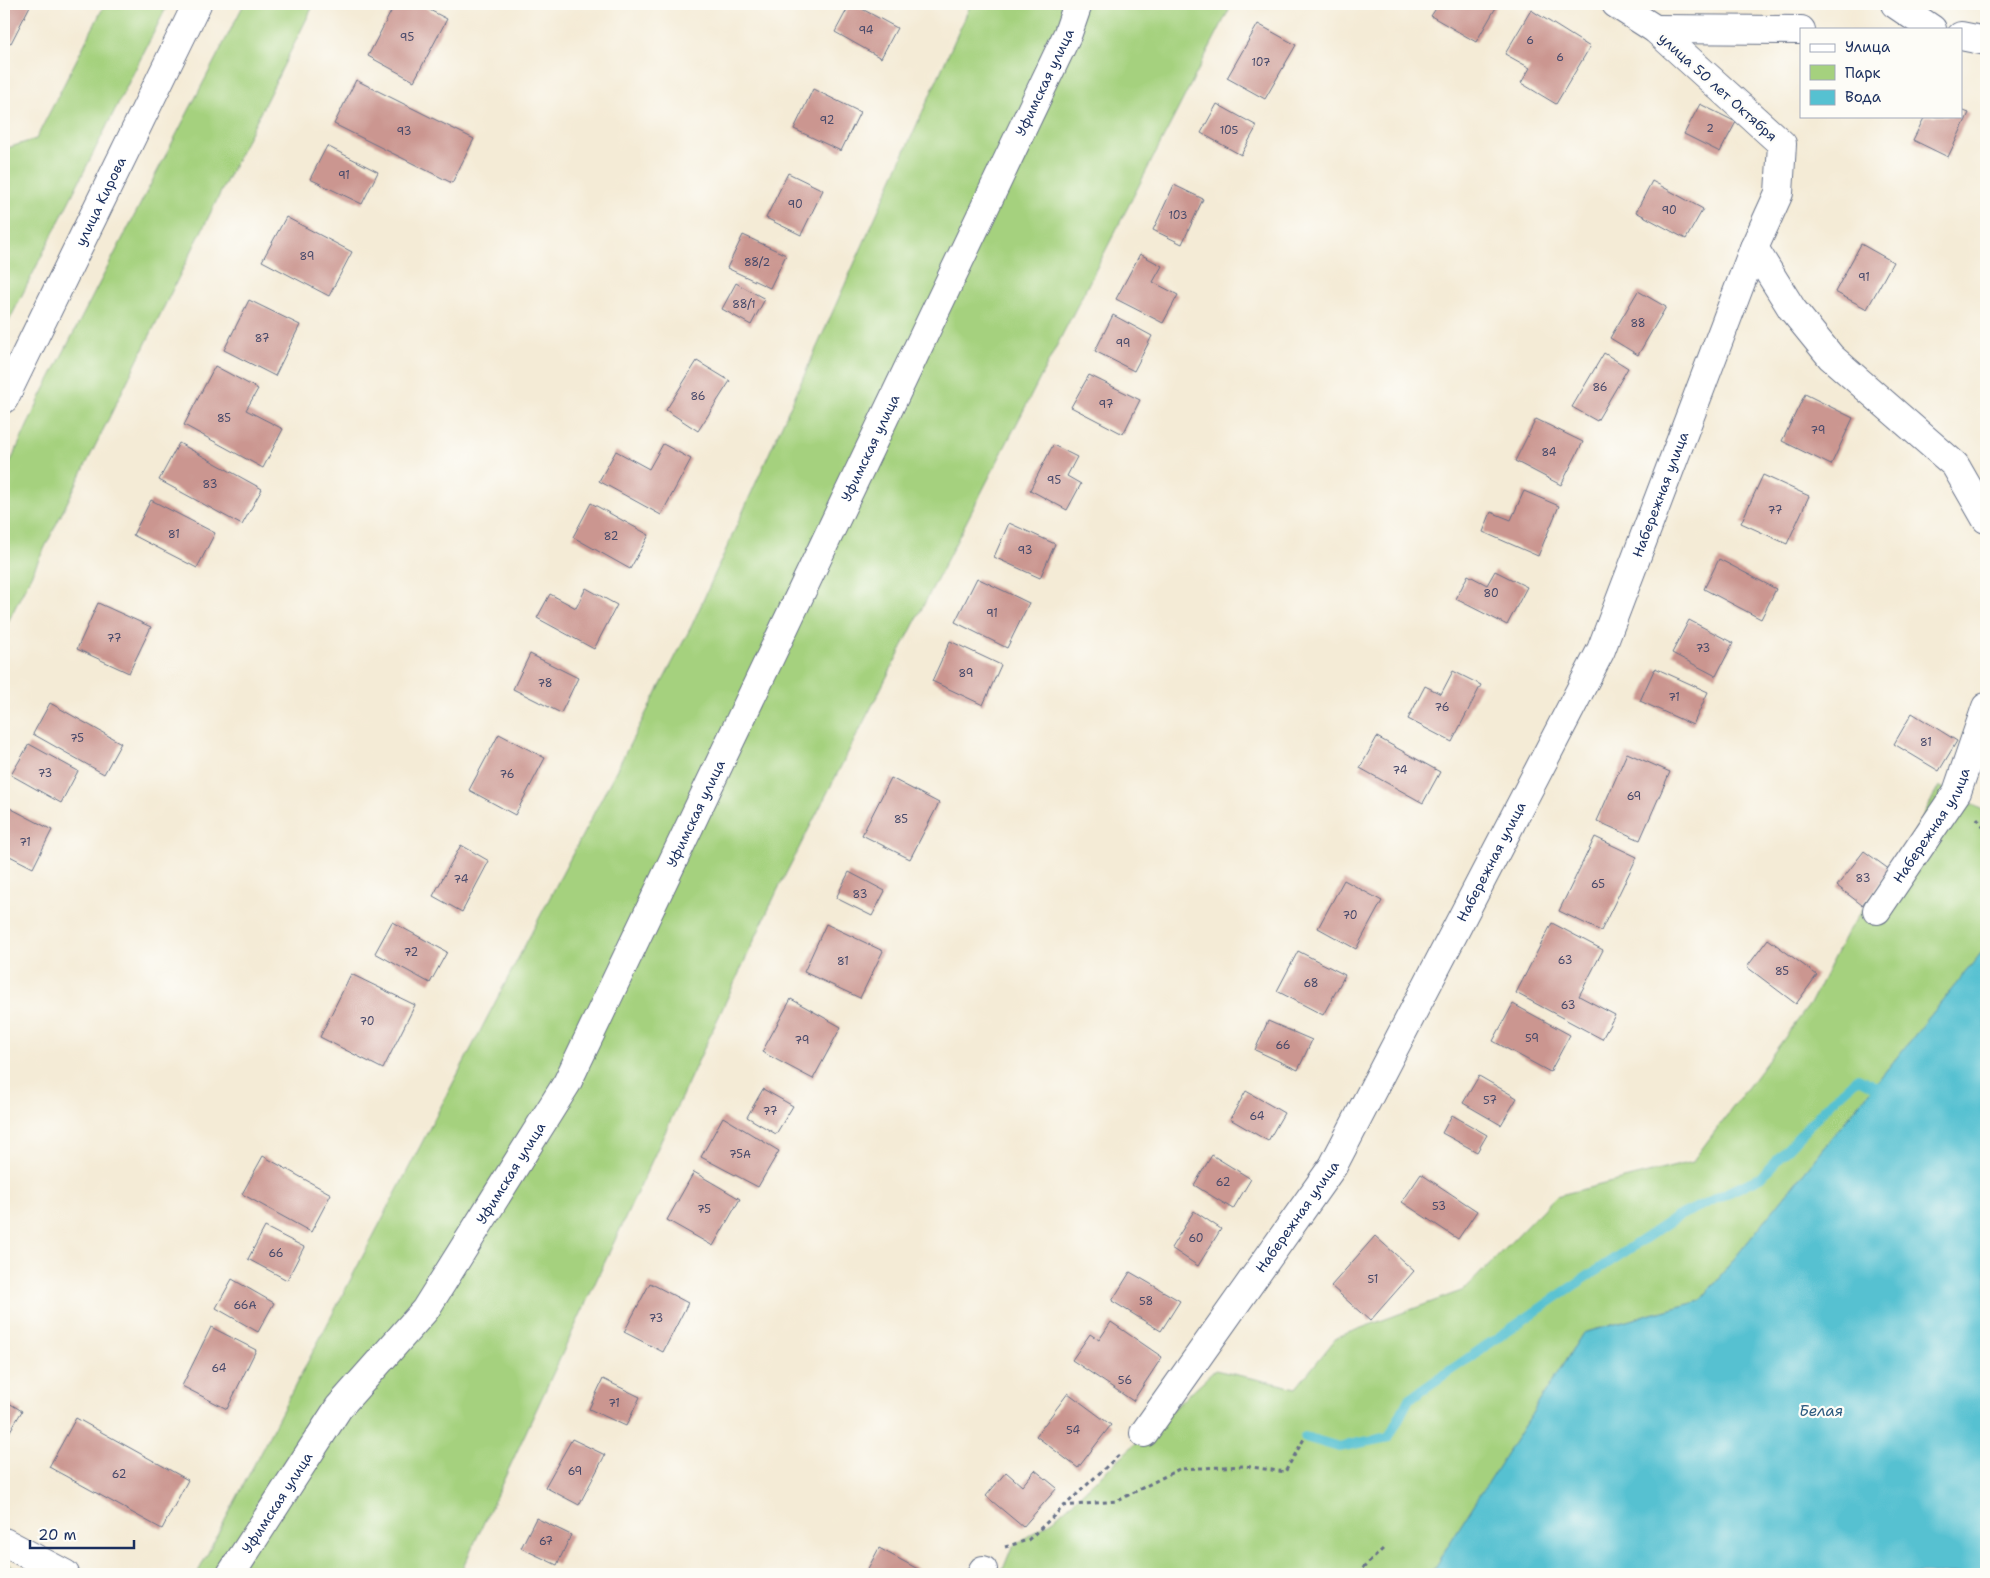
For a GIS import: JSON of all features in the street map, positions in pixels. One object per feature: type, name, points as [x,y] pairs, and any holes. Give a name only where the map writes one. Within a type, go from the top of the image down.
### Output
[{"type":"street","name":"улица Кирова","points":[[4,399],[197,4]]},
{"type":"street","name":"Уфимская улица","points":[[232,1574],[339,1407],[425,1310],[567,1083],[1068,33],[1078,4]]},
{"type":"street","name":"улица 50 лет Октября","points":[[1616,4],[1655,29],[1782,144]]},
{"type":"street","points":[[1895,4],[1931,28]]},
{"type":"street","name":"улица 50 лет Октября","points":[[1655,29],[1800,30]]},
{"type":"street","points":[[1962,36],[1986,41]]},
{"type":"street","name":"Набережная улица","points":[[1144,1433],[1333,1166],[1601,650],[1754,248],[1779,193],[1782,144]]},
{"type":"street","points":[[1754,248],[1792,309],[1831,357],[1955,465],[1986,519]]},
{"type":"street","name":"Набережная улица","points":[[1877,910],[1957,792],[1986,707]]},
{"type":"street","points":[[4,1542],[65,1574]]},
{"type":"path","points":[[982,1572],[1001,1548],[1028,1540],[1144,1433]]},
{"type":"path","points":[[1063,1506],[1117,1501],[1178,1469],[1245,1466],[1285,1472],[1305,1438]]},
{"type":"path","points":[[1357,1574],[1385,1547]]},
{"type":"green space","points":[[105,4],[168,4],[4,331],[4,149],[36,139]]},
{"type":"green space","points":[[244,4],[314,4],[4,630],[4,476],[42,394]]},
{"type":"green space","points":[[971,4],[1232,4],[778,889],[460,1574],[197,1574],[692,625]]},
{"type":"green space","points":[[1939,786],[1986,812],[1986,947],[1700,1301],[1583,1333],[1430,1574],[1001,1574],[1012,1547],[1054,1519],[1215,1370],[1296,1388],[1337,1337],[1464,1290],[1556,1196],[1692,1162],[1810,1004],[1847,932],[1901,857]]},
{"type":"green space","points":[[4,1562],[27,1574],[4,1574]]},
{"type":"water","name":"Белая","points":[[1986,947],[1986,1574],[1430,1574],[1583,1333],[1700,1301]]},
{"type":"building","points":[[4,4],[31,4],[11,43],[4,40]]},
{"type":"building","points":[[395,4],[418,4],[447,19],[414,81],[368,56]]},
{"type":"building","points":[[850,4],[897,28],[881,58],[835,32]]},
{"type":"building","points":[[1439,4],[1498,4],[1476,42],[1431,16]]},
{"type":"building","points":[[1531,10],[1590,47],[1556,104],[1521,83],[1530,68],[1505,54]]},
{"type":"building","points":[[1258,24],[1296,45],[1265,99],[1227,78]]},
{"type":"building","points":[[356,80],[474,139],[452,183],[334,124]]},
{"type":"building","points":[[813,89],[860,112],[841,151],[794,129]]},
{"type":"building","points":[[1217,104],[1257,126],[1241,155],[1201,133]]},
{"type":"building","points":[[1700,104],[1736,122],[1720,152],[1684,134]]},
{"type":"building","points":[[1962,110],[1969,113],[1948,157],[1913,140],[1924,118],[1962,118]]},
{"type":"building","points":[[327,146],[378,172],[362,204],[310,179]]},
{"type":"building","points":[[788,173],[823,190],[801,235],[766,218]]},
{"type":"building","points":[[1652,181],[1703,209],[1686,239],[1636,212]]},
{"type":"building","points":[[1174,185],[1203,199],[1182,244],[1153,230]]},
{"type":"building","points":[[286,217],[352,252],[329,296],[262,261]]},
{"type":"building","points":[[743,235],[786,255],[770,288],[727,268]]},
{"type":"building","points":[[1861,244],[1893,262],[1867,309],[1835,292]]},
{"type":"building","points":[[1140,254],[1162,266],[1153,282],[1178,295],[1163,323],[1116,299]]},
{"type":"building","points":[[736,283],[765,299],[751,325],[722,309]]},
{"type":"building","points":[[1638,291],[1666,307],[1638,355],[1610,338]]},
{"type":"building","points":[[249,300],[300,325],[275,376],[224,350]]},
{"type":"building","points":[[1113,315],[1152,336],[1134,371],[1095,351]]},
{"type":"building","points":[[1604,353],[1628,368],[1597,421],[1572,407]]},
{"type":"building","points":[[697,361],[730,381],[698,431],[666,410]]},
{"type":"building","points":[[215,366],[258,389],[246,410],[283,429],[263,468],[184,425]]},
{"type":"building","points":[[1089,375],[1140,400],[1123,434],[1071,407]]},
{"type":"building","points":[[1805,394],[1853,418],[1831,465],[1782,441]]},
{"type":"building","points":[[1536,419],[1583,442],[1561,485],[1515,461]]},
{"type":"building","points":[[179,443],[262,489],[242,525],[159,480]]},
{"type":"building","points":[[663,444],[691,459],[661,515],[599,481],[616,451],[649,469]]},
{"type":"building","points":[[1053,445],[1077,457],[1067,476],[1081,484],[1067,510],[1030,490]]},
{"type":"building","points":[[1763,475],[1809,496],[1787,544],[1741,523]]},
{"type":"building","points":[[1524,491],[1559,506],[1538,556],[1483,532],[1491,512],[1511,520]]},
{"type":"building","points":[[151,500],[215,533],[197,568],[133,535]]},
{"type":"building","points":[[591,503],[649,535],[630,569],[573,537]]},
{"type":"building","points":[[1009,523],[1055,544],[1040,578],[994,557]]},
{"type":"building","points":[[1719,559],[1776,589],[1761,619],[1704,589]]},
{"type":"building","points":[[1495,571],[1527,587],[1507,625],[1456,599],[1468,575],[1487,585]]},
{"type":"building","points":[[977,578],[1029,603],[1007,648],[955,622]]},
{"type":"building","points":[[586,588],[617,605],[594,649],[537,618],[550,594],[576,608]]},
{"type":"building","points":[[98,603],[151,627],[129,673],[77,649]]},
{"type":"building","points":[[1689,620],[1733,643],[1716,676],[1672,653]]},
{"type":"building","points":[[950,641],[1001,665],[983,705],[932,681]]},
{"type":"building","points":[[530,654],[578,678],[561,713],[513,689]]},
{"type":"building","points":[[1655,668],[1708,692],[1693,725],[1640,701]]},
{"type":"building","points":[[1453,671],[1481,685],[1452,742],[1408,719],[1425,686],[1441,694]]},
{"type":"building","points":[[50,703],[121,743],[104,774],[33,734]]},
{"type":"building","points":[[1912,713],[1957,741],[1939,771],[1894,744]]},
{"type":"building","points":[[499,734],[545,758],[515,815],[469,790]]},
{"type":"building","points":[[1377,737],[1440,772],[1423,803],[1360,768]]},
{"type":"building","points":[[29,744],[78,771],[61,803],[11,775]]},
{"type":"building","points":[[1627,753],[1670,772],[1640,840],[1597,821]]},
{"type":"building","points":[[891,778],[939,803],[910,859],[862,835]]},
{"type":"building","points":[[4,805],[52,830],[33,868],[4,853]]},
{"type":"building","points":[[1595,837],[1637,857],[1601,931],[1559,911]]},
{"type":"building","points":[[461,845],[489,861],[462,912],[433,896]]},
{"type":"building","points":[[1864,851],[1890,870],[1862,905],[1837,886]]},
{"type":"building","points":[[849,872],[885,891],[872,916],[836,898]]},
{"type":"building","points":[[1344,880],[1382,901],[1356,949],[1318,928]]},
{"type":"building","points":[[392,922],[447,952],[430,983],[375,953]]},
{"type":"building","points":[[1552,923],[1603,950],[1579,996],[1615,1015],[1602,1039],[1516,993]]},
{"type":"building","points":[[826,924],[883,951],[860,998],[804,972]]},
{"type":"building","points":[[1768,939],[1817,975],[1796,1004],[1747,967]]},
{"type":"building","points":[[1298,951],[1345,975],[1323,1015],[1277,991]]},
{"type":"building","points":[[351,974],[415,1005],[383,1069],[320,1037]]},
{"type":"building","points":[[791,999],[841,1027],[813,1079],[762,1052]]},
{"type":"building","points":[[1513,1004],[1570,1035],[1550,1072],[1493,1041]]},
{"type":"building","points":[[1268,1021],[1312,1040],[1298,1070],[1255,1050]]},
{"type":"building","points":[[1479,1076],[1517,1098],[1501,1125],[1463,1103]]},
{"type":"building","points":[[763,1089],[793,1106],[776,1134],[747,1117]]},
{"type":"building","points":[[1246,1091],[1284,1113],[1268,1141],[1230,1119]]},
{"type":"building","points":[[1452,1115],[1487,1135],[1477,1152],[1442,1133]]},
{"type":"building","points":[[723,1117],[779,1151],[758,1187],[701,1157]]},
{"type":"building","points":[[1212,1155],[1251,1179],[1233,1209],[1194,1185]]},
{"type":"building","points":[[263,1156],[331,1194],[311,1232],[242,1194]]},
{"type":"building","points":[[694,1172],[740,1199],[713,1246],[667,1220]]},
{"type":"building","points":[[1421,1174],[1477,1211],[1458,1239],[1402,1202]]},
{"type":"building","points":[[1194,1211],[1221,1229],[1198,1266],[1171,1248]]},
{"type":"building","points":[[265,1227],[304,1247],[287,1280],[248,1259]]},
{"type":"building","points":[[1375,1236],[1414,1271],[1370,1321],[1331,1286]]},
{"type":"building","points":[[1130,1272],[1180,1301],[1161,1331],[1112,1301]]},
{"type":"building","points":[[232,1279],[274,1303],[258,1332],[216,1308]]},
{"type":"building","points":[[650,1283],[688,1303],[663,1352],[624,1332]]},
{"type":"building","points":[[1111,1322],[1162,1357],[1133,1401],[1072,1360],[1090,1334],[1099,1340]]},
{"type":"building","points":[[211,1327],[256,1350],[227,1409],[182,1386]]},
{"type":"building","points":[[603,1379],[640,1397],[626,1426],[589,1409]]},
{"type":"building","points":[[1068,1393],[1111,1425],[1078,1468],[1036,1436]]},
{"type":"building","points":[[4,1400],[22,1411],[4,1441]]},
{"type":"building","points":[[76,1418],[188,1480],[162,1529],[49,1467]]},
{"type":"building","points":[[572,1439],[605,1455],[579,1505],[545,1487]]},
{"type":"building","points":[[1035,1470],[1057,1488],[1023,1527],[986,1496],[1006,1472],[1022,1486]]},
{"type":"building","points":[[536,1518],[571,1535],[557,1565],[521,1548]]},
{"type":"building","points":[[879,1548],[927,1574],[865,1574]]},
{"type":"waterway","points":[[1305,1437],[1339,1447],[1389,1437],[1409,1399],[1677,1217],[1761,1177],[1834,1099],[1858,1078],[1886,1092]]}]
